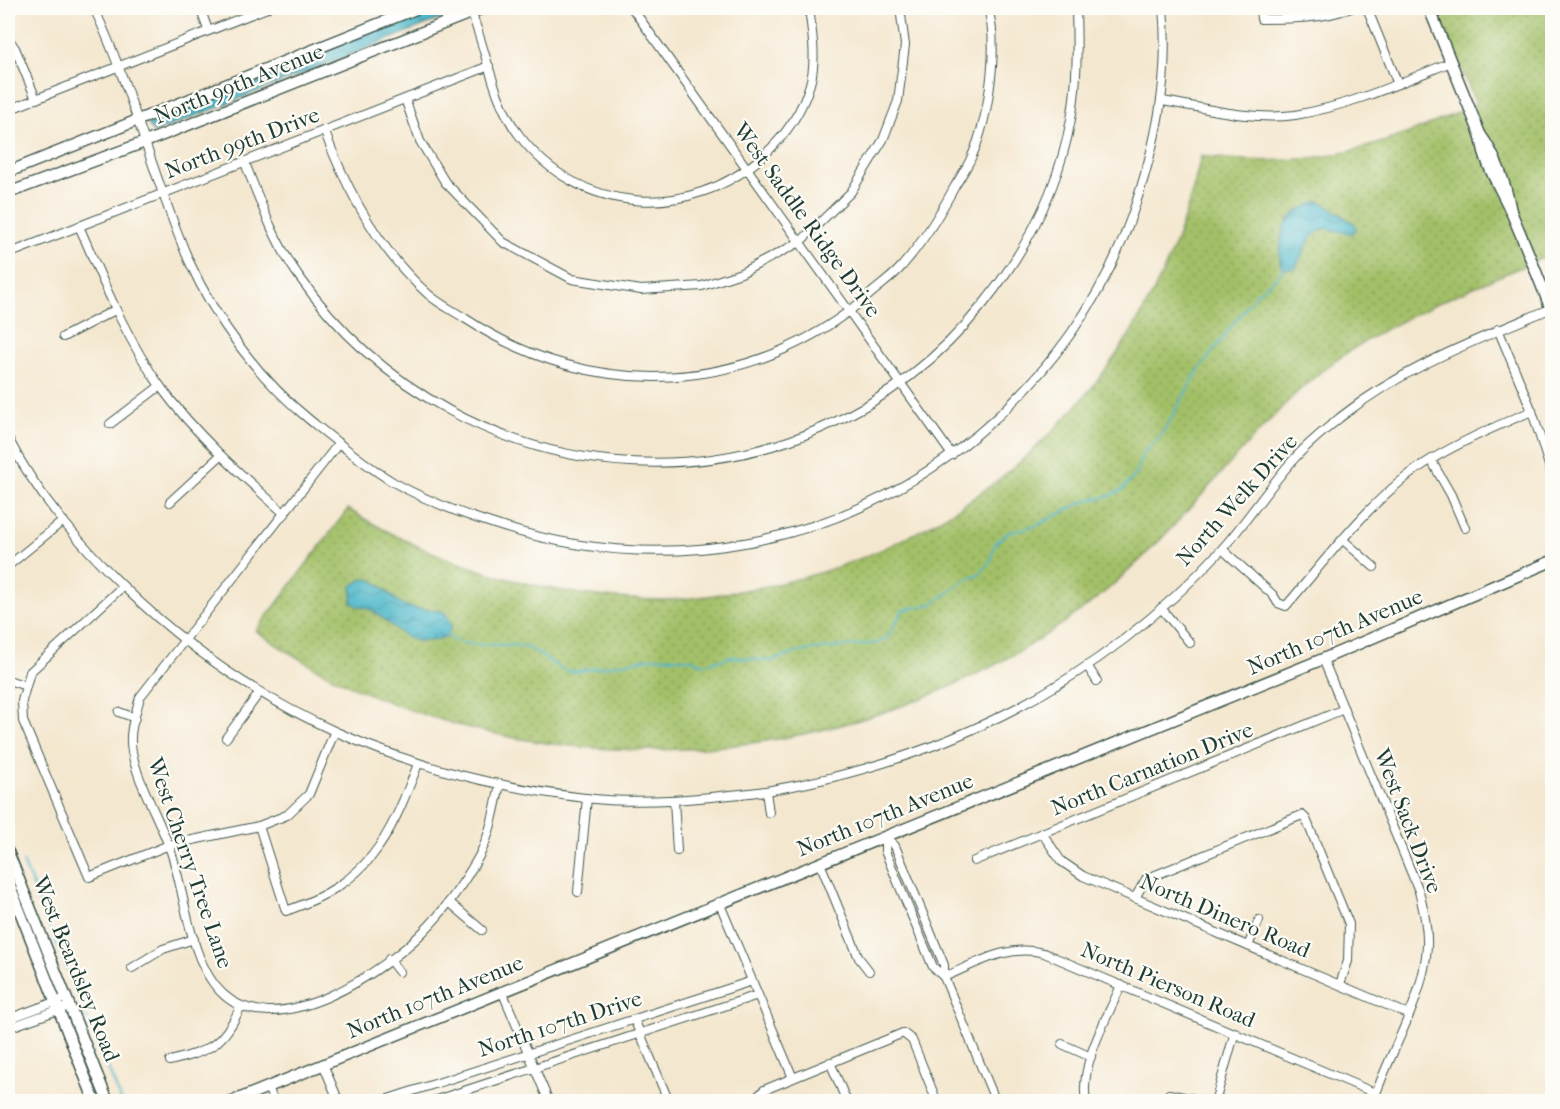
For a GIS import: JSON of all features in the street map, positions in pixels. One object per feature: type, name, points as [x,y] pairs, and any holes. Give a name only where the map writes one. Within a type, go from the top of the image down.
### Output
[{"type":"main road","name":"North 99th Avenue","points":[[8,172],[138,118],[418,8]]},
{"type":"main road","name":"North 99th Avenue","points":[[8,193],[145,142],[483,8]]},
{"type":"main road","points":[[1429,8],[1480,134],[1487,165],[1511,211],[1552,310]]},
{"type":"main road","name":"North 107th Avenue","points":[[231,1101],[1323,659],[1552,561]]},
{"type":"main road","name":"West Beardsley Road","points":[[8,852],[95,1101]]},
{"type":"main road","name":"West Beardsley Road","points":[[8,881],[108,1101]]},
{"type":"street","points":[[94,8],[138,118],[190,263],[215,308],[244,351],[276,389],[309,420],[339,443],[390,480],[430,501],[473,518],[530,536],[587,548],[631,552],[714,548],[806,528],[859,510],[913,481],[952,455],[1013,405],[1057,354],[1094,300],[1122,246],[1148,168],[1163,101],[1165,32],[1163,8]]},
{"type":"street","points":[[200,8],[208,30]]},
{"type":"street","points":[[8,110],[267,8]]},
{"type":"street","name":"West Saddle Ridge Drive","points":[[632,8],[952,455]]},
{"type":"street","points":[[471,12],[485,46],[501,105],[519,135],[546,163],[602,195],[626,200],[660,201],[708,192],[748,169],[778,142],[798,112],[811,83],[813,44],[809,8]]},
{"type":"street","points":[[405,99],[420,141],[445,182],[477,218],[503,242],[572,279],[641,290],[702,286],[741,273],[800,242],[851,192],[884,140],[898,101],[905,45],[900,8]]},
{"type":"street","points":[[324,130],[337,164],[358,205],[388,252],[429,295],[484,331],[521,350],[572,368],[635,377],[677,378],[714,372],[755,360],[804,341],[850,311],[901,268],[937,218],[973,155],[987,105],[993,28],[987,8]]},
{"type":"street","points":[[245,163],[268,221],[298,274],[334,320],[371,357],[407,386],[456,417],[508,439],[561,453],[613,462],[662,465],[725,456],[756,450],[823,427],[869,403],[946,348],[1004,277],[1036,226],[1054,181],[1071,120],[1078,64],[1076,8]]},
{"type":"street","points":[[1260,8],[1261,19],[1299,20],[1326,16],[1351,8]]},
{"type":"street","points":[[1367,8],[1398,84]]},
{"type":"street","points":[[8,38],[22,64],[36,99]]},
{"type":"street","points":[[1163,101],[1239,114],[1293,115],[1350,102],[1451,62]]},
{"type":"street","name":"North 99th Drive","points":[[8,254],[489,66]]},
{"type":"street","points":[[79,226],[115,310],[160,386],[220,456],[285,514]]},
{"type":"street","points":[[63,337],[115,310]]},
{"type":"street","name":"North Welk Drive","points":[[8,438],[11,454],[63,521],[86,550],[123,586],[221,669],[334,733],[418,764],[500,784],[587,798],[674,800],[766,791],[841,777],[962,736],[1032,701],[1088,667],[1161,608],[1222,549],[1294,458],[1343,416],[1388,384],[1432,359],[1498,329],[1552,310]]},
{"type":"street","points":[[1498,329],[1532,411],[1552,476]]},
{"type":"street","points":[[110,424],[160,386]]},
{"type":"street","points":[[1222,549],[1273,595],[1278,603],[1286,606],[1378,502],[1431,460],[1481,433],[1532,411]]},
{"type":"street","name":"West Cherry Tree Lane","points":[[241,1006],[224,995],[205,973],[169,845],[134,767],[131,736],[140,698],[339,443]]},
{"type":"street","points":[[170,502],[220,456]]},
{"type":"street","points":[[1431,460],[1451,495],[1465,528]]},
{"type":"street","points":[[8,566],[63,521]]},
{"type":"street","points":[[1343,540],[1374,567]]},
{"type":"street","points":[[123,586],[30,672],[22,701],[23,721],[89,877],[169,845],[259,826],[287,815],[309,794],[334,733]]},
{"type":"street","points":[[1161,608],[1190,643]]},
{"type":"street","name":"West Sack Drive","points":[[1323,659],[1419,891],[1427,945],[1420,984],[1374,1097]]},
{"type":"street","points":[[1088,667],[1097,681]]},
{"type":"street","points":[[8,680],[26,686]]},
{"type":"street","points":[[226,738],[260,692]]},
{"type":"street","name":"North Carnation Drive","points":[[974,861],[1344,709]]},
{"type":"street","points":[[119,712],[135,718]]},
{"type":"street","points":[[259,826],[286,911],[319,900],[346,882],[376,854],[399,813],[418,764]]},
{"type":"street","points":[[170,1061],[201,1053],[216,1043],[228,1033],[241,1006],[264,1011],[291,1011],[331,995],[371,973],[423,933],[449,902],[479,856],[500,784]]},
{"type":"street","points":[[766,791],[769,813]]},
{"type":"street","points":[[578,892],[587,798]]},
{"type":"street","points":[[674,800],[677,851]]},
{"type":"street","points":[[1135,898],[1146,879],[1302,815],[1306,819],[1349,924],[1348,961],[1340,984]]},
{"type":"street","name":"North Dinero Road","points":[[1042,833],[1056,854],[1076,872],[1408,1014]]},
{"type":"street","points":[[885,837],[895,846],[944,965],[944,977],[996,1101]]},
{"type":"street","points":[[820,863],[859,958],[869,971]]},
{"type":"street","points":[[449,902],[482,930]]},
{"type":"street","points":[[719,902],[793,1078]]},
{"type":"street","points":[[1248,946],[1259,920]]},
{"type":"street","points":[[132,968],[163,949],[195,939]]},
{"type":"street","name":"North Pierson Road","points":[[944,977],[1004,952],[1029,949],[1234,1032],[1374,1097]]},
{"type":"street","points":[[389,959],[399,972]]},
{"type":"street","name":"North 107th Drive","points":[[379,1101],[752,981]]},
{"type":"street","points":[[1086,1101],[1085,1087],[1091,1057],[1121,986]]},
{"type":"street","points":[[502,991],[549,1101]]},
{"type":"street","name":"North 107th Drive","points":[[430,1101],[758,995]]},
{"type":"street","points":[[8,1019],[63,1004]]},
{"type":"street","points":[[8,1028],[63,1004]]},
{"type":"street","points":[[634,1019],[669,1101]]},
{"type":"street","points":[[1215,1101],[1234,1032]]},
{"type":"street","points":[[758,1101],[762,1091],[896,1034],[906,1033],[912,1040],[937,1101]]},
{"type":"street","points":[[1062,1044],[1091,1057]]},
{"type":"street","points":[[830,1062],[847,1101]]},
{"type":"street","points":[[323,1064],[339,1101]]},
{"type":"street","points":[[268,1087],[274,1101]]},
{"type":"street","points":[[1169,1094],[1208,1101]]},
{"type":"green space","points":[[1436,8],[1552,8],[1552,254],[1423,310],[1331,364],[1304,386],[1277,413],[1174,525],[1120,578],[1091,603],[998,663],[896,708],[789,737],[678,749],[566,745],[457,725],[353,687],[256,631],[348,509],[384,530],[460,563],[540,586],[580,594],[621,598],[672,600],[739,591],[822,572],[901,541],[973,498],[1038,446],[1094,384],[1141,315],[1177,238],[1201,156],[1276,161],[1342,153],[1407,134],[1476,104]]},
{"type":"water","points":[[427,8],[468,8],[153,133],[147,122]]},
{"type":"water","points":[[1320,201],[1355,224],[1356,230],[1351,234],[1324,228],[1311,237],[1295,269],[1283,268],[1280,263],[1280,251],[1286,223],[1299,211]]},
{"type":"water","points":[[369,579],[403,605],[445,613],[452,626],[447,636],[434,640],[414,640],[398,631],[371,609],[352,603],[352,586],[361,580]]},
{"type":"waterway","points":[[447,636],[456,641],[476,645],[525,647],[560,668],[574,672],[656,657],[691,659],[704,664],[731,657],[770,661],[803,651],[878,643],[888,637],[903,610],[932,604],[967,579],[981,573],[990,561],[996,542],[1007,533],[1035,526],[1087,500],[1107,497],[1122,490],[1137,473],[1142,454],[1161,436],[1198,371],[1257,293],[1279,275],[1283,268]]},
{"type":"waterway","points":[[23,862],[122,1102]]}]
